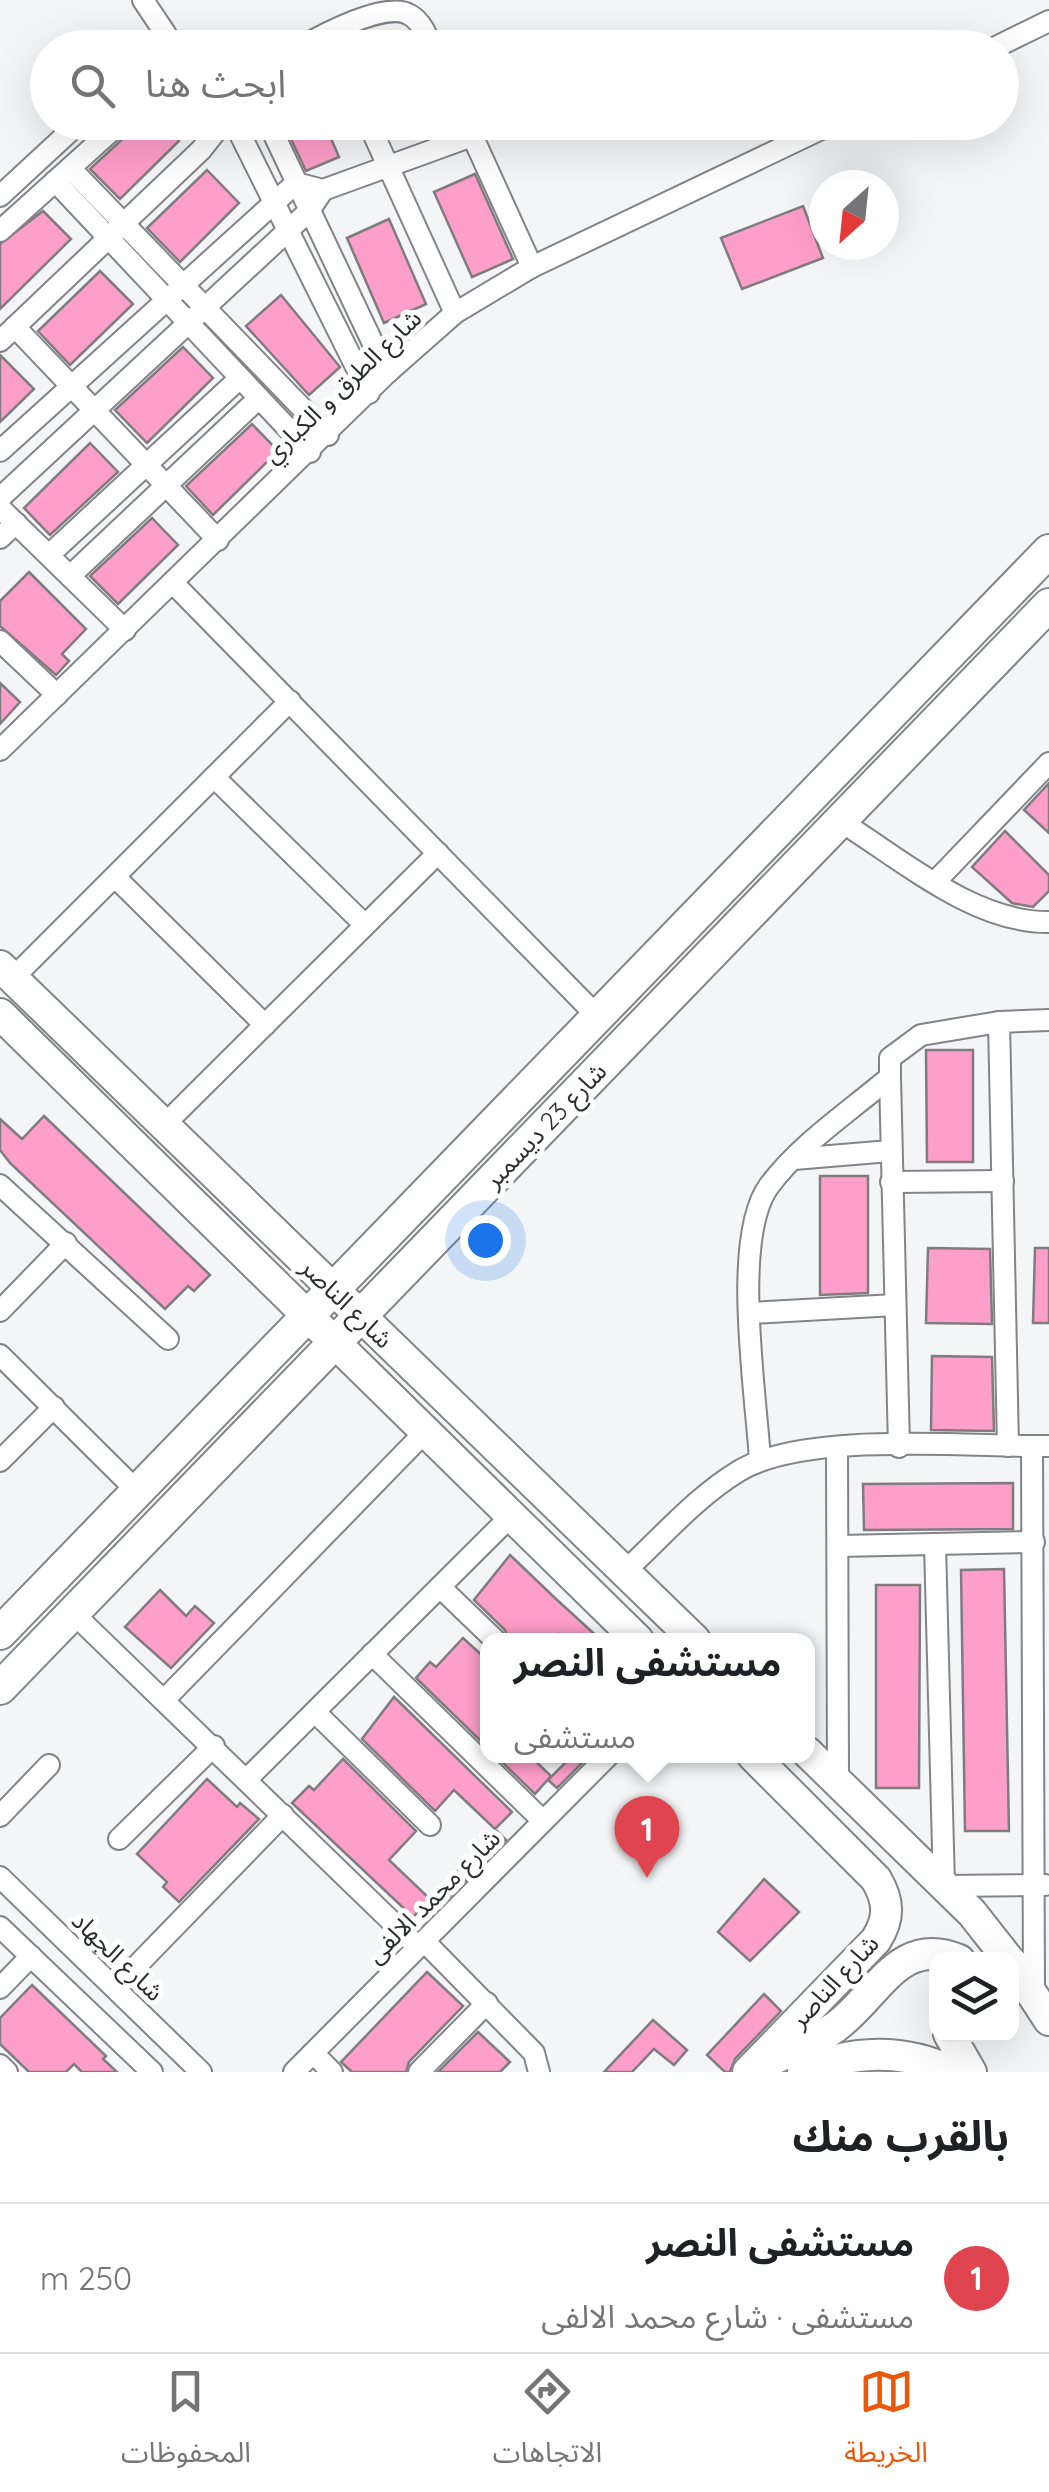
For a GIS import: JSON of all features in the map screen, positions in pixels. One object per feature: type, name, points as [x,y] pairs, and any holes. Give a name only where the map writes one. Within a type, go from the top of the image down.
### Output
[{"type":"main road","name":"شارع 23 ديسمبر","points":[[0,1633],[1049,551]]},
{"type":"main road","name":"شارع 23 ديسمبر","points":[[0,1688],[1049,605]]},
{"type":"main road","points":[[919,684],[944,714]]},
{"type":"street","points":[[142,0],[160,30]]},
{"type":"street","points":[[353,30],[396,10],[410,15],[424,30]]},
{"type":"street","points":[[1019,36],[1049,21]]},
{"type":"street","points":[[0,196],[61,140]]},
{"type":"street","points":[[0,231],[101,140]]},
{"type":"street","points":[[207,140],[8,334],[72,386],[218,540]]},
{"type":"street","points":[[233,140],[273,201],[369,392]]},
{"type":"street","points":[[276,140],[386,373]]},
{"type":"street","points":[[376,140],[455,314]]},
{"type":"street","points":[[296,183],[323,190],[389,167],[446,140]]},
{"type":"street","points":[[474,140],[532,268]]},
{"type":"street","name":"شارع الطرق و الكباري","points":[[0,750],[328,435],[386,373],[455,314],[532,268],[799,140]]},
{"type":"street","points":[[63,175],[116,230],[182,284],[328,435]]},
{"type":"street","points":[[0,451],[296,183]]},
{"type":"street","points":[[0,498],[310,211],[323,190]]},
{"type":"street","points":[[116,230],[166,299],[310,452]]},
{"type":"street","points":[[48,555],[240,378]]},
{"type":"street","points":[[70,576],[259,398]]},
{"type":"street","points":[[5,523],[48,555],[125,630]]},
{"type":"street","points":[[173,583],[597,1016]]},
{"type":"street","points":[[0,641],[57,695]]},
{"type":"street","points":[[6,972],[115,877],[290,701]]},
{"type":"street","points":[[936,882],[1049,764]]},
{"type":"street","points":[[214,777],[365,925]]},
{"type":"street","points":[[840,821],[936,882],[1010,916],[1049,921]]},
{"type":"street","points":[[164,1125],[438,853]]},
{"type":"street","points":[[115,877],[266,1024]]},
{"type":"street","name":"شارع الناصر","points":[[6,972],[688,1633]]},
{"type":"street","name":"شارع الناصر","points":[[0,1014],[631,1633]]},
{"type":"street","points":[[899,1446],[890,1058],[908,1041],[999,1022],[1049,1020]]},
{"type":"street","points":[[999,1022],[1008,1446]]},
{"type":"street","points":[[760,1460],[750,1228],[770,1184],[890,1078]]},
{"type":"street","points":[[794,1159],[890,1151]]},
{"type":"street","points":[[891,1182],[1003,1181]]},
{"type":"street","points":[[0,1185],[168,1340]]},
{"type":"street","points":[[0,1311],[66,1242]]},
{"type":"street","points":[[751,1313],[895,1305]]},
{"type":"street","points":[[0,1355],[138,1490]]},
{"type":"street","points":[[0,1461],[54,1407]]},
{"type":"street","points":[[166,1699],[425,1432]]},
{"type":"street","points":[[624,1572],[718,1486],[760,1460],[782,1452],[899,1446],[1040,1446],[1042,1885],[1031,1955],[1036,2001]]},
{"type":"street","points":[[837,1448],[838,1782]]},
{"type":"street","points":[[248,1780],[510,1516]]},
{"type":"street","points":[[839,1546],[935,1544],[1039,1550]]},
{"type":"street","points":[[935,1544],[944,1886]]},
{"type":"street","points":[[440,1586],[488,1633]]},
{"type":"street","points":[[74,1613],[283,1815],[487,2004],[534,2053],[539,2072]]},
{"type":"street","points":[[372,1654],[480,1759]]},
{"type":"street","points":[[314,1712],[430,1825]]},
{"type":"street","points":[[119,1840],[214,1746]]},
{"type":"street","points":[[815,1760],[944,1886],[1002,1952]]},
{"type":"street","points":[[484,1763],[543,1821]]},
{"type":"street","name":"شارع محمد الالفى","points":[[294,2072],[601,1763]]},
{"type":"street","name":"شارع الناصر","points":[[751,2070],[876,1940],[887,1915],[886,1901],[876,1878],[760,1763]]},
{"type":"street","points":[[0,1816],[49,1765]]},
{"type":"street","points":[[115,1988],[283,1815]]},
{"type":"street","name":"شارع الجهاد","points":[[0,1877],[201,2072]]},
{"type":"street","points":[[944,1886],[1042,1885]]},
{"type":"street","points":[[0,1927],[152,2072]]},
{"type":"street","points":[[751,2070],[834,2028],[896,1968],[919,1952],[936,1952]]},
{"type":"street","points":[[0,1988],[32,1956]]},
{"type":"street","points":[[1019,1975],[1036,2001]]},
{"type":"street","points":[[420,2072],[487,2004]]},
{"type":"street","points":[[954,2042],[971,2072]]},
{"type":"street","points":[[312,2053],[332,2072]]},
{"type":"street","points":[[804,2072],[847,2058],[892,2054],[952,2072]]},
{"type":"building","points":[[121,140],[179,141],[120,199],[90,169]]},
{"type":"building","points":[[291,140],[332,140],[339,157],[306,171]]},
{"type":"building","points":[[207,170],[239,203],[180,262],[147,228]]},
{"type":"building","points":[[475,174],[513,259],[472,277],[434,192]]},
{"type":"building","points":[[803,206],[809,222],[809,260],[818,260],[742,289],[721,238]]},
{"type":"building","points":[[43,211],[71,239],[0,309],[0,244]]},
{"type":"building","points":[[389,219],[426,304],[384,323],[347,238]]},
{"type":"building","points":[[100,271],[133,304],[70,365],[38,331]]},
{"type":"building","points":[[281,295],[340,367],[309,395],[246,326]]},
{"type":"building","points":[[183,347],[213,378],[147,443],[115,410]]},
{"type":"building","points":[[0,355],[34,389],[0,422]]},
{"type":"building","points":[[252,424],[278,451],[213,515],[186,486]]},
{"type":"building","points":[[90,443],[118,472],[50,535],[24,508]]},
{"type":"building","points":[[152,518],[178,545],[118,604],[90,576]]},
{"type":"building","points":[[29,572],[86,629],[62,654],[69,661],[56,675],[0,626],[0,601]]},
{"type":"building","points":[[0,683],[20,702],[0,724]]},
{"type":"building","points":[[1049,783],[1049,833],[1024,810]]},
{"type":"building","points":[[1005,831],[1049,875],[1049,891],[1033,907],[1012,903],[972,867]]},
{"type":"building","points":[[926,1050],[973,1050],[973,1162],[927,1162]]},
{"type":"building","points":[[44,1116],[210,1275],[194,1291],[188,1286],[165,1309],[10,1163],[0,1150],[0,1119],[22,1139]]},
{"type":"building","points":[[820,1176],[868,1176],[868,1293],[820,1295]]},
{"type":"building","points":[[928,1248],[990,1249],[992,1324],[926,1323]]},
{"type":"building","points":[[1035,1248],[1049,1248],[1049,1323],[1033,1323]]},
{"type":"building","points":[[932,1356],[992,1357],[994,1431],[931,1430]]},
{"type":"building","points":[[1013,1483],[1013,1529],[864,1530],[863,1484]]},
{"type":"building","points":[[510,1555],[593,1633],[506,1633],[474,1600]]},
{"type":"building","points":[[1004,1569],[1009,1831],[965,1831],[961,1570]]},
{"type":"building","points":[[876,1585],[920,1585],[919,1788],[876,1788]]},
{"type":"building","points":[[160,1590],[186,1616],[195,1606],[214,1623],[171,1668],[125,1627]]},
{"type":"building","points":[[463,1638],[480,1654],[480,1740],[416,1678],[430,1662],[436,1667]]},
{"type":"building","points":[[394,1697],[512,1812],[495,1829],[454,1790],[435,1811],[362,1739]]},
{"type":"building","points":[[343,1759],[416,1831],[389,1860],[430,1899],[413,1917],[292,1803],[309,1786],[314,1790]]},
{"type":"building","points":[[503,1763],[537,1763],[551,1776],[535,1794]]},
{"type":"building","points":[[565,1763],[582,1763],[557,1788],[548,1780]]},
{"type":"building","points":[[207,1779],[237,1807],[240,1803],[259,1819],[179,1902],[163,1887],[167,1882],[137,1854]]},
{"type":"building","points":[[497,1831],[506,1840],[435,1911],[427,1903]]},
{"type":"building","points":[[764,1879],[799,1912],[750,1961],[718,1932]]},
{"type":"building","points":[[427,1972],[463,2006],[409,2062],[406,2072],[352,2072],[341,2062]]},
{"type":"building","points":[[32,1985],[106,2056],[103,2059],[117,2072],[82,2072],[74,2064],[66,2072],[29,2072],[0,2044],[0,2018]]},
{"type":"building","points":[[764,1994],[781,2011],[735,2059],[730,2072],[725,2072],[707,2055]]},
{"type":"building","points":[[653,2020],[687,2050],[674,2065],[654,2049],[632,2072],[604,2072]]},
{"type":"building","points":[[478,2032],[510,2062],[500,2072],[438,2072]]},
{"type":"place","name":"مستشفى النصر","points":[[647,1878]]}]
